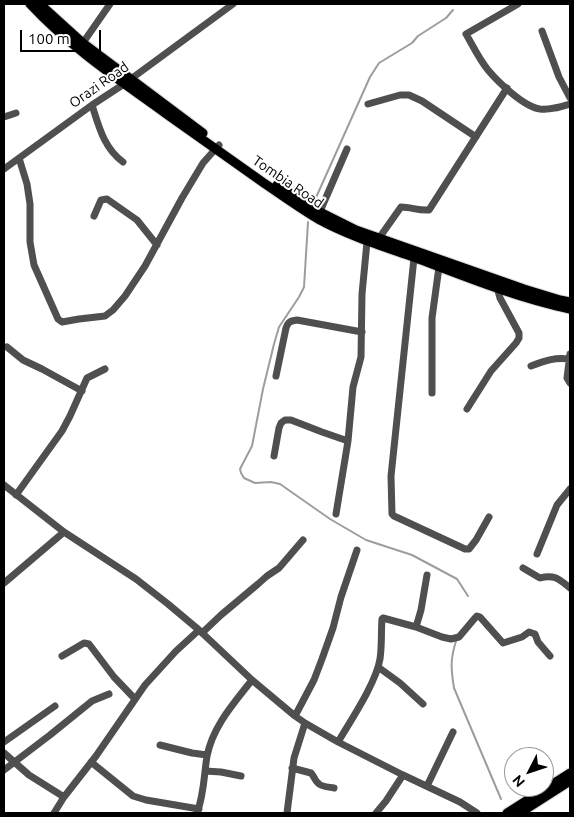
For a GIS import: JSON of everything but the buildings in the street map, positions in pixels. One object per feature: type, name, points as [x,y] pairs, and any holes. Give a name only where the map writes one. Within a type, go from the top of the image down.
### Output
[{"type":"main road","name":"Tombia Road","points":[[30,4],[53,27],[217,147],[300,200],[318,215],[356,230],[374,242],[438,267],[552,305],[570,309]]},
{"type":"main road","name":"Tombia Road","points":[[40,4],[81,46]]},
{"type":"main road","name":"Tombia Road","points":[[374,242],[570,302]]},
{"type":"main road","points":[[507,813],[570,773]]},
{"type":"main road","points":[[520,813],[570,781]]},
{"type":"street","points":[[81,46],[110,4]]},
{"type":"street","name":"Orazi Road","points":[[4,169],[233,4]]},
{"type":"street","points":[[518,4],[466,34],[488,70],[520,100],[531,107],[540,109],[554,109],[570,104]]},
{"type":"street","points":[[542,31],[559,77],[570,98]]},
{"type":"street","points":[[336,514],[348,441],[353,387],[361,357],[362,294],[374,242],[401,207],[429,210],[507,88]]},
{"type":"street","points":[[368,104],[400,95],[409,95],[422,101],[476,137]]},
{"type":"street","points":[[92,105],[103,138],[123,162]]},
{"type":"street","points":[[4,117],[16,113]]},
{"type":"street","points":[[19,158],[27,184],[30,204],[30,242],[34,265],[58,319],[62,322],[79,318],[105,316],[125,296],[145,266],[182,198],[203,164],[217,147]]},
{"type":"street","points":[[318,215],[347,150]]},
{"type":"street","points":[[94,216],[102,200],[107,199],[137,220],[156,245]]},
{"type":"street","points":[[414,258],[391,476],[392,514],[465,549],[469,548],[476,540],[489,517]]},
{"type":"street","points":[[432,393],[432,318],[438,267]]},
{"type":"street","points":[[468,409],[491,371],[519,338],[519,333],[500,298],[497,287]]},
{"type":"street","points":[[276,376],[288,322],[297,320],[362,332]]},
{"type":"street","points":[[7,347],[23,360],[82,391]]},
{"type":"street","points":[[531,366],[570,356],[568,378],[570,383]]},
{"type":"street","points":[[16,495],[62,431],[87,378],[105,369]]},
{"type":"street","points":[[274,456],[279,428],[285,420],[291,420],[348,441]]},
{"type":"street","points":[[4,485],[64,532],[136,579],[168,604],[252,680],[305,724],[403,775],[460,802],[477,813]]},
{"type":"street","points":[[537,554],[557,506],[570,489]]},
{"type":"street","points":[[4,583],[64,532]]},
{"type":"street","points":[[54,813],[135,699],[161,668],[200,632],[278,568],[303,540]]},
{"type":"street","points":[[295,716],[314,680],[322,659],[357,550]]},
{"type":"street","points":[[523,568],[540,578],[547,576],[558,578],[570,588]]},
{"type":"street","points":[[416,628],[427,575]]},
{"type":"street","points":[[338,742],[366,694],[378,667],[382,618],[452,639],[459,637],[477,616],[503,643],[522,637],[529,632],[535,634],[538,642],[550,656]]},
{"type":"street","points":[[62,656],[84,643],[89,644],[114,677],[135,699]]},
{"type":"street","points":[[378,667],[400,683],[423,704]]},
{"type":"street","points":[[91,762],[133,796],[198,811],[207,755],[215,733],[229,710],[252,680]]},
{"type":"street","points":[[4,770],[92,700],[109,694]]},
{"type":"street","points":[[4,742],[55,706]]},
{"type":"street","points":[[287,813],[294,758],[305,724]]},
{"type":"street","points":[[427,786],[453,732]]},
{"type":"street","points":[[160,745],[207,755]]},
{"type":"street","points":[[4,753],[13,763],[64,797]]},
{"type":"street","points":[[292,768],[311,773],[319,785],[334,788]]},
{"type":"street","points":[[205,771],[240,776]]},
{"type":"street","points":[[376,813],[403,775]]},
{"type":"waterway","points":[[314,202],[370,77],[379,63],[412,43],[418,36],[446,18],[453,10]]},
{"type":"waterway","points":[[308,222],[304,287],[279,327],[263,389],[252,446],[240,469],[241,473],[244,478],[255,483],[271,482],[280,484],[330,519],[366,540],[412,555],[457,579],[468,596]]},
{"type":"waterway","points":[[456,641],[452,664],[454,688],[501,799]]}]
